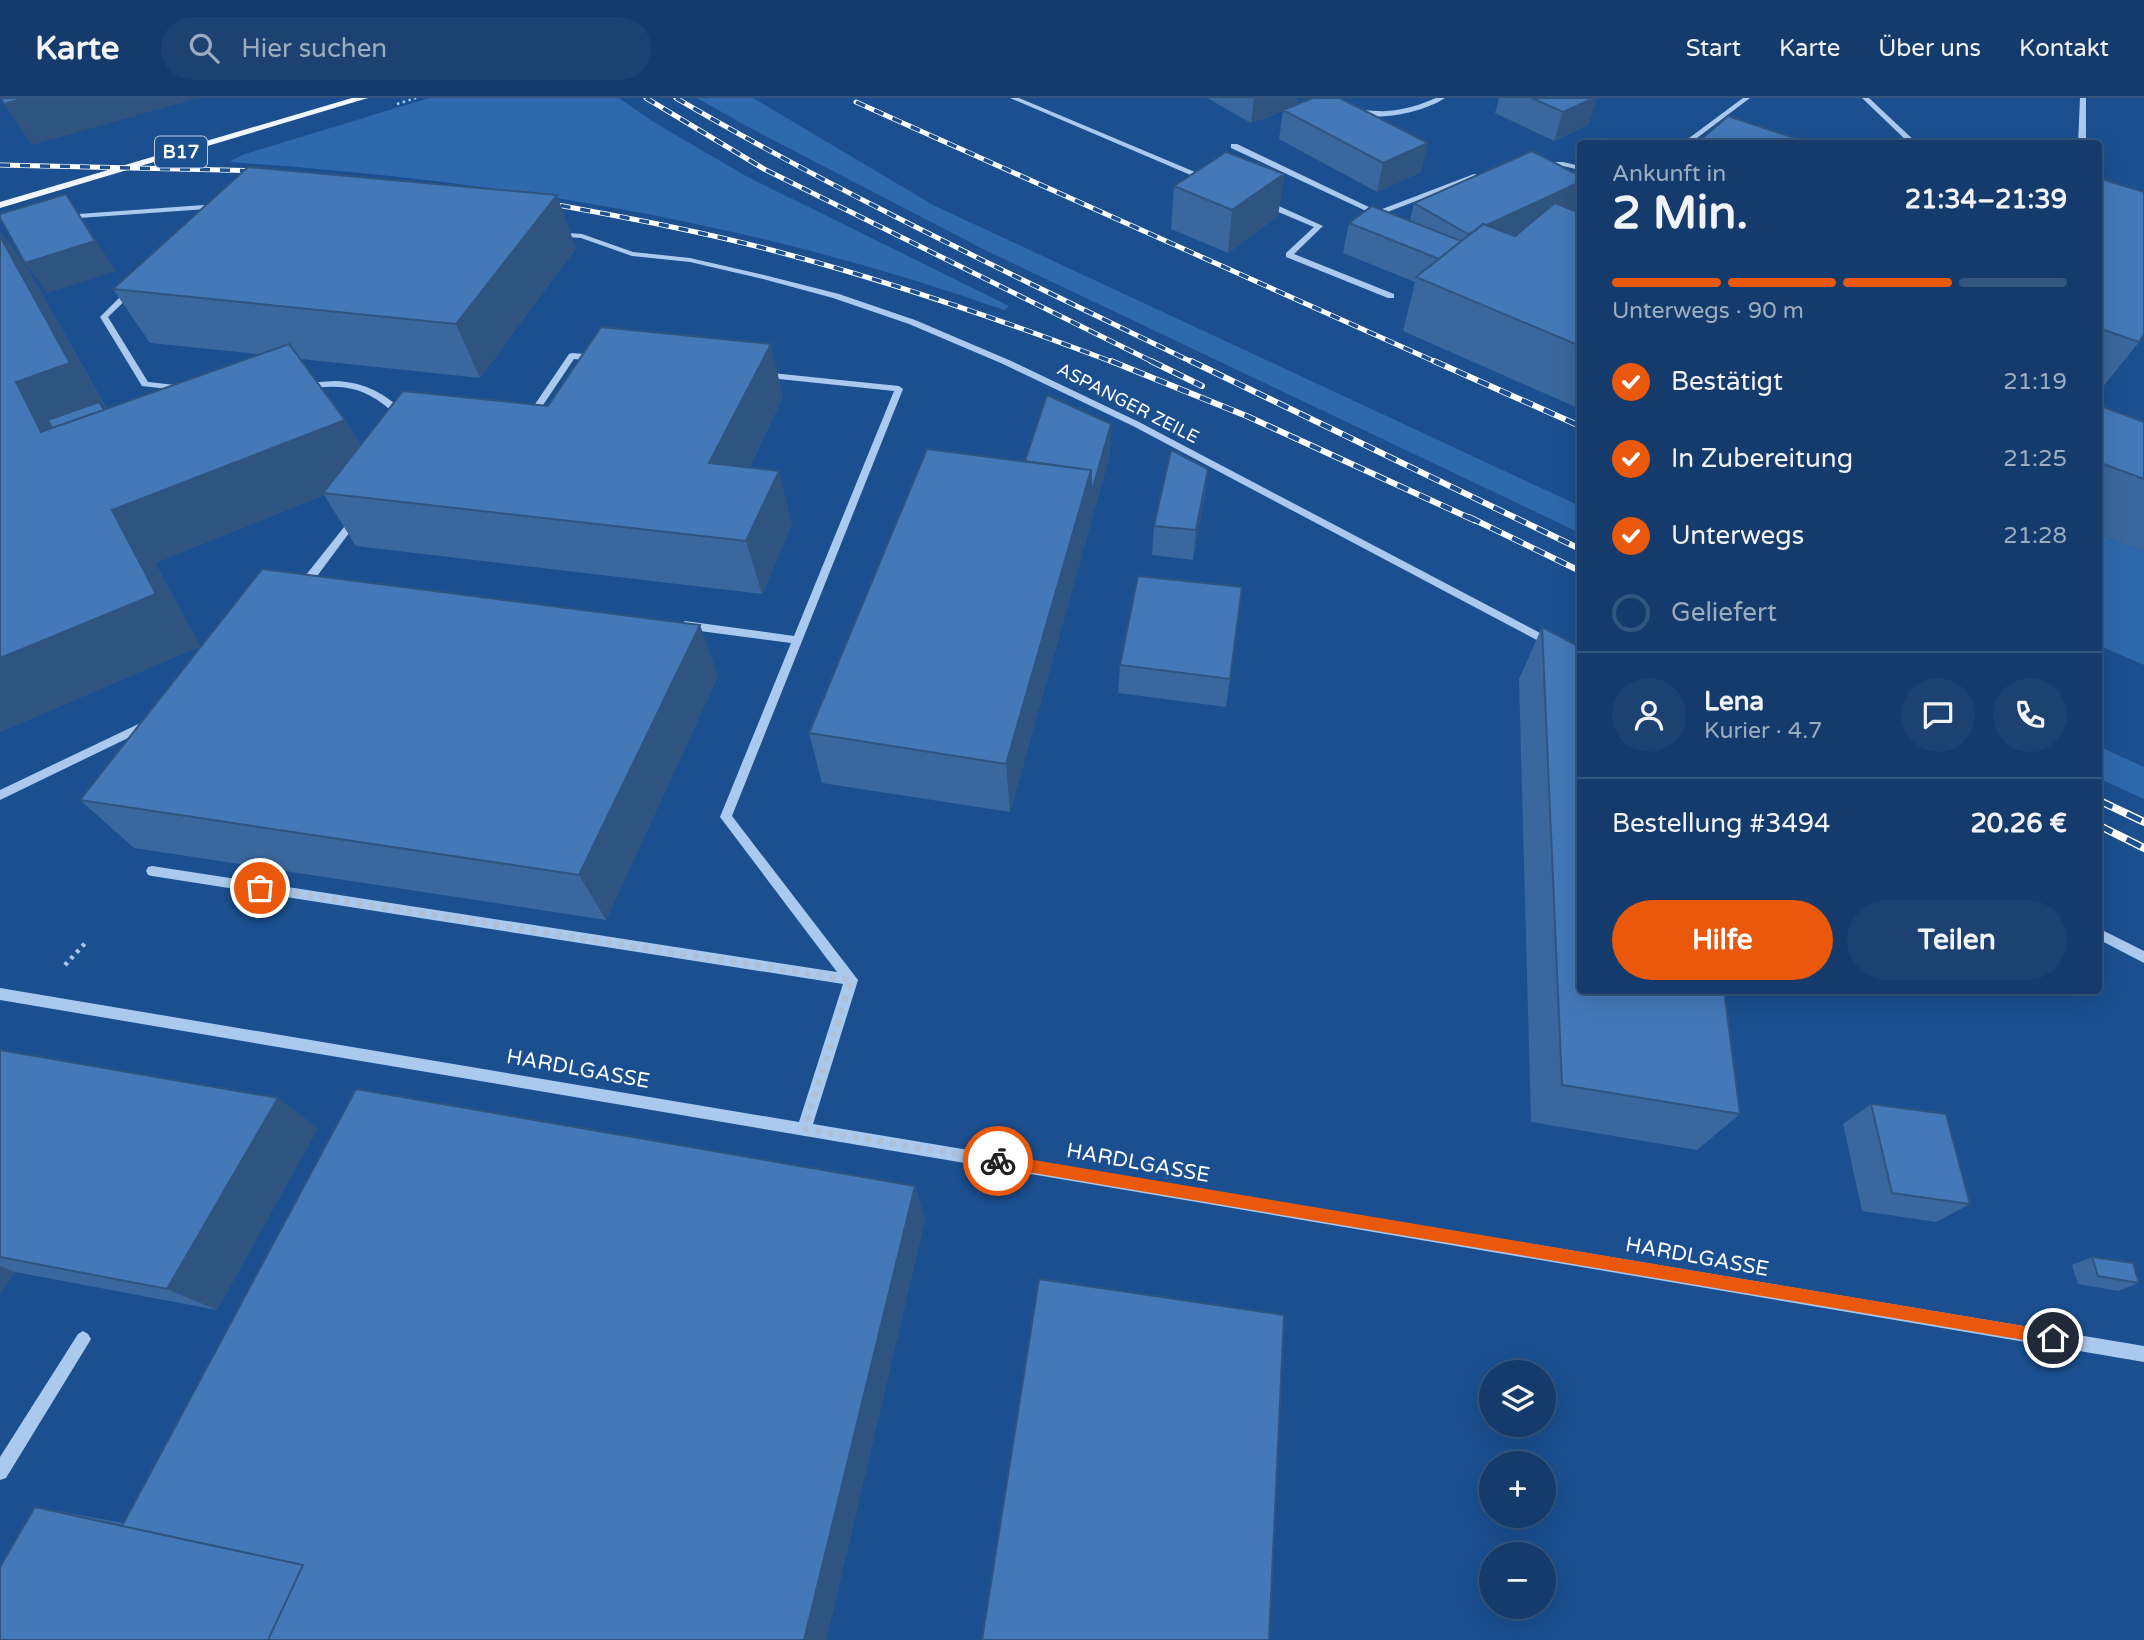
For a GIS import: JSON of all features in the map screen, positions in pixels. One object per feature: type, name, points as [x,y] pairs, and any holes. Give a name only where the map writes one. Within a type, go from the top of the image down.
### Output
[{"type":"main road","name":"B17","points":[[0,205],[363,98]]},
{"type":"street","points":[[1346,111],[1371,114],[1410,112],[1442,98]]},
{"type":"street","points":[[1689,140],[1747,98]]},
{"type":"street","points":[[1865,98],[1911,140]]},
{"type":"street","points":[[2082,140],[2083,98]]},
{"type":"street","points":[[1234,146],[1377,214],[1480,175]]},
{"type":"street","points":[[1529,165],[1577,166]]},
{"type":"street","points":[[209,215],[219,206]]},
{"type":"street","points":[[51,225],[78,216],[233,206]]},
{"type":"street","name":"ASPANGER ZEILE","points":[[542,232],[582,236],[632,254],[690,260],[836,296],[912,322],[1006,362],[1136,424],[1577,657]]},
{"type":"street","points":[[142,280],[104,317],[145,384],[192,390]]},
{"type":"street","points":[[295,387],[343,382],[382,395],[409,424]]},
{"type":"street","points":[[295,598],[360,512]]},
{"type":"street","points":[[676,624],[797,640]]},
{"type":"street","points":[[0,795],[157,719]]},
{"type":"street","points":[[152,871],[851,980]]},
{"type":"street","points":[[2102,935],[2144,957]]},
{"type":"street","name":"HARDLGASSE","points":[[0,994],[2144,1353]]},
{"type":"street","points":[[0,1472],[83,1339]]},
{"type":"lane","points":[[1013,98],[1222,185]]},
{"type":"lane","points":[[1259,200],[1319,226],[1289,255],[1391,296]]},
{"type":"lane","points":[[520,433],[572,356],[613,360]]},
{"type":"lane","points":[[749,374],[899,389],[726,817],[851,980],[804,1129]]},
{"type":"shaded area","points":[[429,98],[619,98],[652,121],[746,176],[1009,306],[1004,310],[814,252],[622,209],[428,180],[229,162],[242,155]]},
{"type":"shaded area","points":[[697,98],[753,98],[933,205],[1577,505],[1577,532],[985,250]]},
{"type":"shaded area","points":[[2102,536],[2144,552],[2144,665],[2102,647]]},
{"type":"shaded area","points":[[2102,748],[2144,767],[2144,799],[2102,780]]},
{"type":"building","points":[[1,98],[25,98],[4,104]]},
{"type":"building","points":[[1313,98],[1340,98],[1428,143],[1383,163],[1283,110]]},
{"type":"building","points":[[1532,98],[1594,98],[1563,112]]},
{"type":"building","points":[[1728,116],[1800,140],[1701,140]]},
{"type":"building","points":[[1532,151],[1577,174],[1577,183],[1487,225],[1483,224],[1468,234],[1414,203]]},
{"type":"building","points":[[1226,152],[1284,174],[1232,210],[1174,186]]},
{"type":"building","points":[[248,167],[557,195],[456,324],[113,289]]},
{"type":"building","points":[[2102,179],[2144,192],[2144,334],[2139,342],[2102,329]]},
{"type":"building","points":[[66,194],[95,241],[25,263],[0,214]]},
{"type":"building","points":[[1555,203],[1577,212],[1577,345],[1416,277],[1483,224],[1515,236]]},
{"type":"building","points":[[1372,206],[1461,241],[1439,259],[1349,223]]},
{"type":"building","points":[[0,236],[70,363],[16,382],[41,432],[289,344],[345,420],[112,510],[156,594],[0,658]]},
{"type":"building","points":[[601,327],[771,344],[709,463],[779,471],[746,541],[323,493],[403,391],[548,406]]},
{"type":"building","points":[[1047,395],[1111,424],[1091,494],[1091,470],[1025,461]]},
{"type":"building","points":[[99,402],[104,410],[52,428],[48,420]]},
{"type":"building","points":[[2102,406],[2144,422],[2144,479],[2102,463]]},
{"type":"building","points":[[927,449],[1091,470],[1006,764],[809,733]]},
{"type":"building","points":[[1171,450],[1208,469],[1196,530],[1154,526]]},
{"type":"building","points":[[262,569],[700,625],[579,875],[80,800]]},
{"type":"building","points":[[1138,576],[1242,587],[1230,679],[1120,665]]},
{"type":"building","points":[[1542,627],[1577,645],[1577,994],[1725,994],[1740,1114],[1562,1085]]},
{"type":"building","points":[[0,1050],[278,1098],[167,1289],[0,1257]]},
{"type":"building","points":[[356,1089],[915,1186],[804,1640],[268,1640],[303,1565],[122,1526]]},
{"type":"building","points":[[1871,1104],[1946,1114],[1970,1204],[1892,1193]]},
{"type":"building","points":[[2092,1257],[2133,1263],[2139,1283],[2098,1276]]},
{"type":"building","points":[[1039,1279],[1284,1315],[1269,1640],[982,1640]]},
{"type":"building","points":[[35,1507],[303,1565],[268,1640],[0,1640],[0,1567]]},
{"type":"railway","points":[[646,98],[764,169],[1155,363]]},
{"type":"railway","points":[[676,98],[868,203],[1194,363]]},
{"type":"railway","points":[[856,102],[1438,363]]},
{"type":"railway","points":[[0,165],[262,171]]},
{"type":"railway","points":[[541,202],[695,232],[828,266],[952,304],[1115,363]]},
{"type":"railway","points":[[1111,361],[1249,417],[1476,521]]},
{"type":"railway","points":[[1151,361],[1202,386]]},
{"type":"railway","points":[[1191,361],[1577,548]]},
{"type":"railway","points":[[1434,361],[1577,425]]},
{"type":"railway","points":[[1469,517],[1577,570]]},
{"type":"railway","points":[[2102,802],[2144,822]]},
{"type":"railway","points":[[2102,827],[2144,848]]},
{"type":"way so far","points":[[260,888],[851,980],[804,1129],[998,1161]]},
{"type":"route","points":[[998,1161],[2053,1338]]}]
